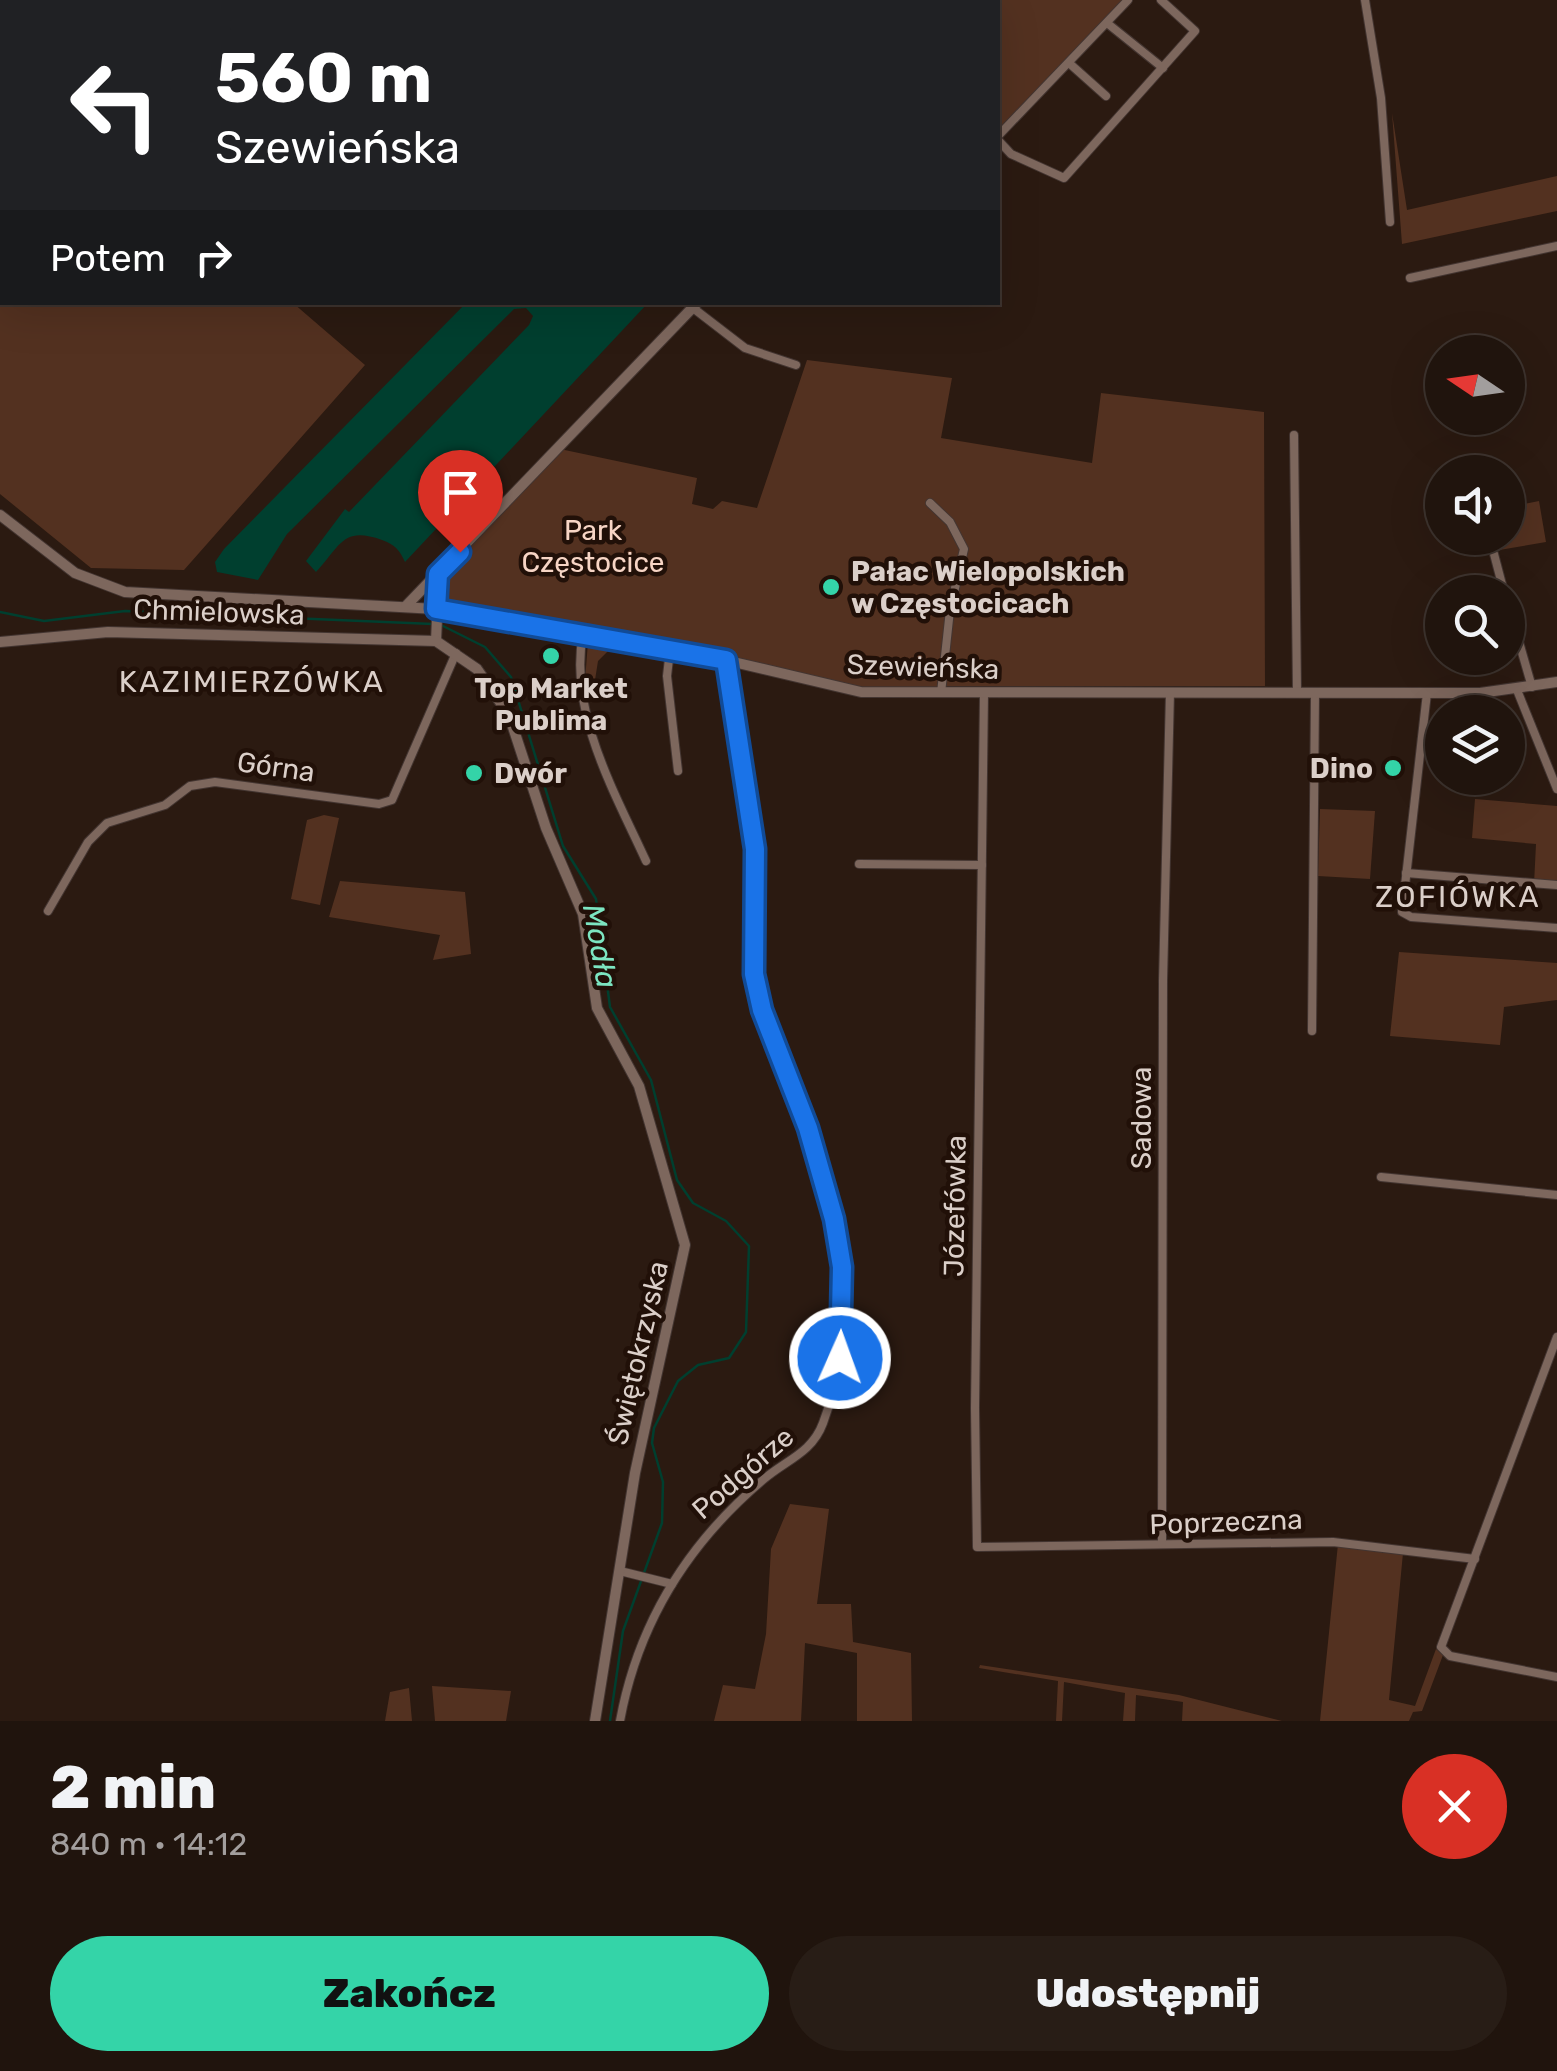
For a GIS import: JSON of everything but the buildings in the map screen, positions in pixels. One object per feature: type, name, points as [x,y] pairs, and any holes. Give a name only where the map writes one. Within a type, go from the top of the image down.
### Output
[{"type":"street","points":[[1000,136],[1128,0]]},
{"type":"street","points":[[1000,140],[1011,154],[1064,178],[1195,31],[1160,0]]},
{"type":"street","points":[[1365,0],[1382,98],[1390,222]]},
{"type":"street","points":[[1107,23],[1162,68]]},
{"type":"street","points":[[1069,63],[1106,96]]},
{"type":"street","points":[[1410,278],[1557,246]]},
{"type":"street","points":[[406,606],[696,305],[745,348],[796,365]]},
{"type":"street","points":[[1294,435],[1296,692]]},
{"type":"street","points":[[930,502],[950,522],[964,549],[950,610],[941,693]]},
{"type":"street","points":[[0,515],[75,573],[126,592],[406,606],[436,624],[438,574]]},
{"type":"street","name":"Szewieńska","points":[[436,624],[583,634],[726,660],[861,692],[1427,693],[1517,690],[1557,682]]},
{"type":"street","name":"Chmielowska","points":[[0,642],[108,632],[436,624]]},
{"type":"street","name":"Świętokrzyska","points":[[436,624],[456,653],[490,684],[509,716],[546,828],[583,914],[598,1008],[639,1086],[684,1246],[639,1449],[623,1572],[595,1721]]},
{"type":"street","points":[[583,634],[578,663],[588,720],[646,861]]},
{"type":"street","points":[[670,650],[667,676],[678,771]]},
{"type":"street","name":"Górna","points":[[48,911],[88,842],[108,823],[165,805],[190,786],[215,782],[379,804],[392,800],[456,653]]},
{"type":"street","name":"Podgórze","points":[[620,1721],[632,1663],[672,1584],[712,1526],[814,1442],[835,1388],[840,1358],[842,1267],[834,1219],[808,1128],[762,1010],[754,974],[755,849],[726,660]]},
{"type":"street","points":[[1525,663],[1532,687]]},
{"type":"street","points":[[1517,690],[1557,789]]},
{"type":"street","name":"Sadowa","points":[[1162,1544],[1163,981],[1170,692]]},
{"type":"street","points":[[1312,1031],[1315,692]]},
{"type":"street","name":"Józefówka","points":[[977,1547],[984,693]]},
{"type":"street","points":[[1427,693],[1402,909],[1411,916],[1557,928]]},
{"type":"street","points":[[859,864],[982,865]]},
{"type":"street","points":[[1406,873],[1557,885]]},
{"type":"street","points":[[1381,1178],[1557,1195]]},
{"type":"street","points":[[1557,1336],[1442,1650],[1450,1656],[1557,1677]]},
{"type":"street","name":"Poprzeczna","points":[[977,1547],[1333,1542],[1475,1559]]},
{"type":"street","points":[[623,1572],[672,1584]]},
{"type":"green space","points":[[1000,0],[1128,0],[1000,134]]},
{"type":"green space","points":[[1392,113],[1407,210],[1557,176],[1557,211],[1402,244]]},
{"type":"green space","points":[[0,305],[295,305],[365,365],[184,570],[91,568],[0,494]]},
{"type":"green space","name":"Park Częstocice","points":[[807,360],[952,378],[941,438],[1092,463],[1101,393],[1264,412],[1265,686],[945,686],[950,610],[941,693],[861,692],[725,660],[436,609],[439,574],[560,449],[697,478],[692,504],[713,509],[722,501],[757,508]]},
{"type":"green space","points":[[1539,501],[1546,542],[1525,546],[1525,504]]},
{"type":"green space","points":[[588,642],[612,647],[598,661],[595,680],[585,681]]},
{"type":"green space","points":[[1475,799],[1557,806],[1557,885],[1534,884],[1536,844],[1472,838]]},
{"type":"green space","points":[[1320,809],[1375,811],[1370,879],[1318,876]]},
{"type":"green space","points":[[324,815],[339,818],[320,905],[291,899],[307,820]]},
{"type":"green space","points":[[340,881],[465,892],[471,954],[433,960],[440,935],[329,917]]},
{"type":"green space","points":[[1399,952],[1557,963],[1557,1000],[1504,1007],[1500,1045],[1390,1036]]},
{"type":"green space","points":[[790,1504],[829,1509],[817,1604],[851,1604],[853,1642],[911,1653],[912,1721],[857,1721],[857,1653],[805,1643],[801,1721],[714,1721],[723,1685],[755,1689],[766,1634],[771,1549]]},
{"type":"green space","points":[[1338,1544],[1403,1553],[1389,1700],[1415,1706],[1436,1649],[1443,1655],[1422,1711],[1413,1712],[1409,1721],[1320,1721]]},
{"type":"green space","points":[[980,1665],[1179,1695],[1282,1721],[1182,1721],[1183,1702],[1136,1695],[1135,1721],[1123,1721],[1125,1693],[1064,1682],[1062,1721],[1056,1721],[1058,1681],[979,1668]]},
{"type":"green space","points":[[432,1686],[511,1691],[506,1721],[435,1721]]},
{"type":"green space","points":[[409,1688],[412,1721],[385,1721],[390,1692]]},
{"type":"shaded area","points":[[464,305],[646,305],[405,562],[390,544],[359,535],[338,546],[316,572],[306,561],[345,509],[349,512],[529,325],[533,316],[526,308],[514,309],[287,534],[258,580],[217,572],[215,562]]},
{"type":"waterway","name":"Modła","points":[[0,612],[44,621],[125,611],[433,624]]},
{"type":"waterway","name":"Modła","points":[[441,625],[485,647],[511,677],[563,846],[596,899],[610,1007],[651,1080],[677,1180],[693,1203],[726,1221],[749,1246],[746,1332],[729,1358],[698,1365],[678,1381],[654,1428],[652,1443],[663,1482],[662,1523],[623,1631],[610,1721]]},
{"type":"place","name":"Pałac Wielopolskich w Częstocicach","points":[[831,587]]},
{"type":"place","name":"Top Market Publima","points":[[551,656]]},
{"type":"place","name":"Dino","points":[[1393,768]]},
{"type":"place","name":"Dwór","points":[[474,773]]},
{"type":"district","name":"KAZIMIERZÓWKA","points":[[252,682]]},
{"type":"district","name":"ZOFIÓWKA","points":[[1458,897]]},
{"type":"route","points":[[460,552],[438,574],[436,609],[726,660],[755,849],[754,974],[762,1010],[808,1128],[834,1219],[842,1267],[840,1358]]}]
